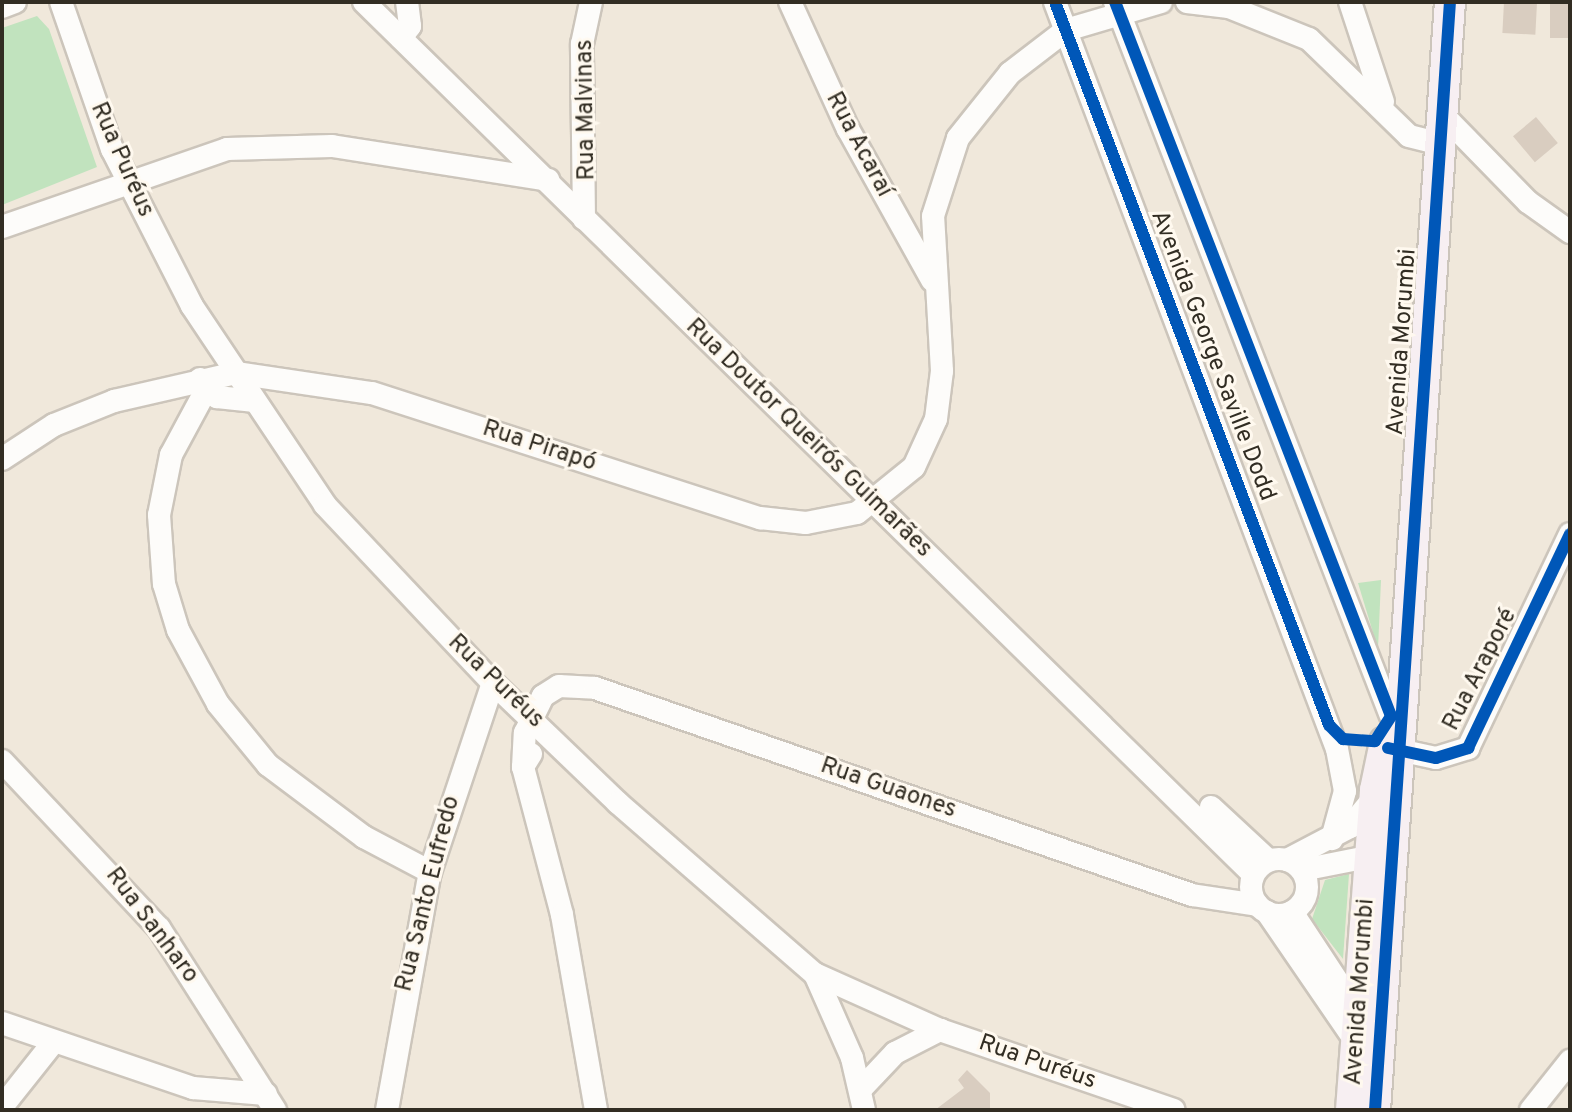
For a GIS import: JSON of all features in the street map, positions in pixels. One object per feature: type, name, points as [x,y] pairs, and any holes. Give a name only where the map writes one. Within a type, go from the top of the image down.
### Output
[{"type":"main road","name":"Avenida Morumbi","points":[[1351,1110],[1363,1035],[1398,685],[1450,2]]},
{"type":"main road","name":"Avenida Morumbi","points":[[1375,1110],[1363,1035],[1381,854],[1374,797],[1391,748],[1391,716],[1398,685]]},
{"type":"street","points":[[2,7],[15,2]]},
{"type":"street","name":"Rua Puréus","points":[[61,2],[126,179],[192,306],[325,505],[493,683],[815,974],[940,1030],[1174,1110]]},
{"type":"street","name":"Rua Doutor Queirós Guimarães","points":[[364,2],[405,32],[879,500],[1278,866]]},
{"type":"street","name":"Rua Malvinas","points":[[586,211],[582,84],[591,2]]},
{"type":"street","name":"Rua Acaraí","points":[[790,2],[848,129],[935,284]]},
{"type":"street","name":"Avenida George Saville Dodd","points":[[1055,2],[1333,737],[1345,791],[1332,839]]},
{"type":"street","points":[[879,500],[914,467],[936,419],[942,371],[933,216],[958,138],[1010,73],[1066,30],[1116,6],[1161,2]]},
{"type":"street","points":[[1187,2],[1288,27],[1385,107],[1409,136],[1440,144]]},
{"type":"street","points":[[1350,2],[1385,107]]},
{"type":"street","points":[[394,4],[405,32]]},
{"type":"street","name":"Avenida George Saville Dodd","points":[[1116,6],[1391,716]]},
{"type":"street","points":[[1442,114],[1528,202],[1570,232]]},
{"type":"street","points":[[479,173],[508,137]]},
{"type":"street","points":[[2,227],[126,179],[227,149],[292,146],[401,155],[479,173],[552,180]]},
{"type":"street","name":"Rua Pirapó","points":[[2,459],[54,425],[236,373],[372,393],[760,518],[833,521],[879,500]]},
{"type":"street","points":[[255,401],[203,384],[171,455],[159,515],[164,584],[178,630],[218,704],[268,765],[364,837],[430,872]]},
{"type":"street","name":"Rua Araporé","points":[[1391,748],[1444,758],[1468,748],[1570,534]]},
{"type":"street","name":"Rua Santo Eufredo","points":[[387,1110],[430,872],[493,683]]},
{"type":"street","name":"Rua Guaones","points":[[530,716],[551,689],[595,688],[1192,895],[1262,909]]},
{"type":"street","points":[[530,716],[523,767],[562,915],[596,1110]]},
{"type":"street","points":[[523,767],[553,737]]},
{"type":"street","name":"Rua Sanharo","points":[[2,761],[127,888],[271,1102]]},
{"type":"street","points":[[1262,909],[1278,866],[1332,839],[1374,797]]},
{"type":"street","points":[[1278,866],[1381,854]]},
{"type":"street","points":[[1278,866],[1305,898],[1292,912]]},
{"type":"street","points":[[1262,909],[1292,912]]},
{"type":"street","points":[[1262,909],[1363,1035]]},
{"type":"street","points":[[1292,912],[1363,1035]]},
{"type":"street","points":[[815,974],[863,1099]]},
{"type":"street","points":[[2,1023],[52,1044],[193,1088],[271,1102]]},
{"type":"street","points":[[863,1099],[895,1053],[940,1030]]},
{"type":"street","points":[[2,1107],[52,1044]]},
{"type":"street","points":[[1531,1110],[1570,1061]]},
{"type":"green space","points":[[37,16],[49,29],[97,167],[2,205],[2,28]]},
{"type":"green space","points":[[1381,580],[1378,649],[1358,583]]},
{"type":"green space","points":[[1349,874],[1343,959],[1312,919],[1325,880]]},
{"type":"building","points":[[1504,2],[1537,4],[1535,35],[1502,33]]},
{"type":"building","points":[[1550,2],[1570,2],[1570,38],[1550,38]]},
{"type":"building","points":[[1536,117],[1558,143],[1535,162],[1513,136]]},
{"type":"building","points":[[967,1070],[990,1093],[990,1110],[935,1110],[964,1088],[958,1080]]},
{"type":"cycle path","points":[[1055,2],[1329,725],[1343,739],[1375,741],[1391,716],[1115,2]]},
{"type":"cycle path","points":[[1375,1110],[1450,2]]},
{"type":"cycle path","points":[[1388,748],[1436,758],[1468,748],[1570,534]]}]
